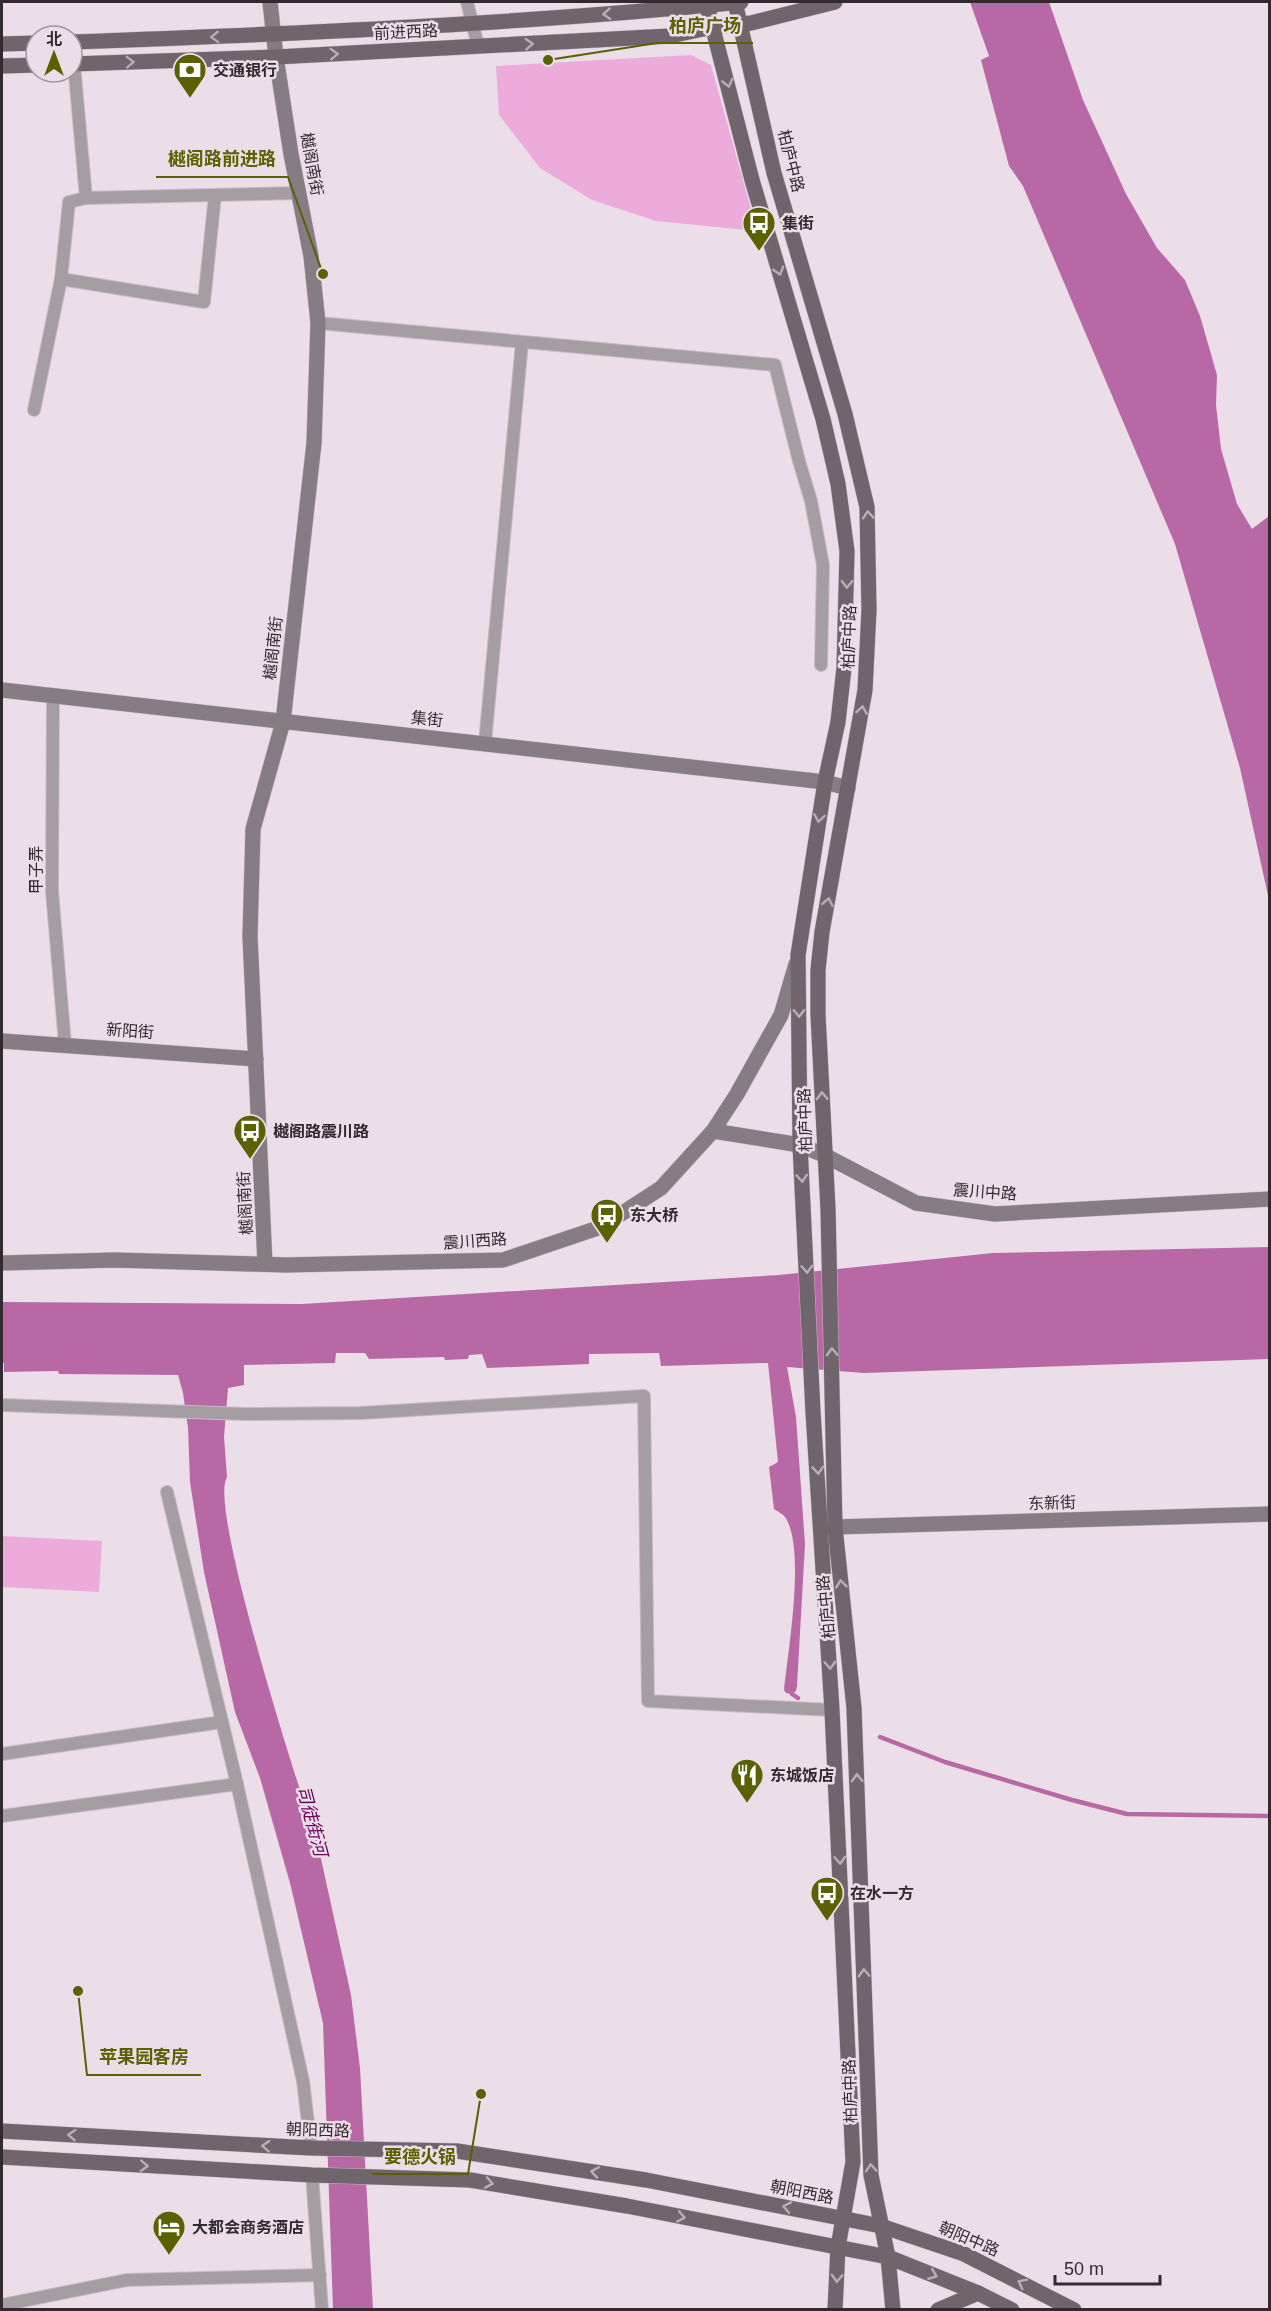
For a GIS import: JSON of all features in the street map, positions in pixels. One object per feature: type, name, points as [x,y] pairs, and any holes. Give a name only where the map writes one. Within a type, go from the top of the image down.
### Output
[{"type":"main road","name":"柏庐中路","points":[[735,2],[774,173],[845,414],[867,507],[869,610],[865,690],[822,932],[818,970],[828,1209],[836,1527],[854,1708],[871,2175],[888,2257],[893,2310]]},
{"type":"main road","name":"前进西路","points":[[84,42],[274,35],[473,24],[741,2]]},
{"type":"main road","name":"前进西路","points":[[84,64],[276,57],[670,36],[740,24],[835,2]]},
{"type":"main road","name":"柏庐中路","points":[[707,3],[752,180],[823,419],[838,484],[846,540],[847,607],[838,722],[825,782],[798,954],[800,1145],[813,1412],[832,1710],[853,2162],[838,2247],[836,2310]]},
{"type":"main road","points":[[2,44],[24,43]]},
{"type":"main road","points":[[2,66],[24,65]]},
{"type":"main road","name":"朝阳西路","points":[[2,2131],[318,2148],[457,2151],[646,2180],[844,2218]]},
{"type":"main road","points":[[2,2157],[318,2176],[470,2180],[627,2206],[888,2257],[978,2293],[1012,2310]]},
{"type":"main road","name":"朝阳中路","points":[[844,2218],[881,2226],[964,2254],[1074,2310]]},
{"type":"main road","points":[[938,2310],[978,2293]]},
{"type":"street","name":"樾阁南街","points":[[265,1264],[250,936],[253,830],[284,722],[314,443],[318,323],[311,256],[298,193],[276,57],[270,2]]},
{"type":"street","points":[[467,2],[478,46]]},
{"type":"street","points":[[75,84],[86,198]]},
{"type":"street","points":[[34,410],[61,279],[69,202],[86,198],[298,193]]},
{"type":"street","points":[[61,279],[204,302],[215,195]]},
{"type":"street","points":[[318,323],[775,365],[811,501],[823,565],[821,665]]},
{"type":"street","points":[[485,743],[522,342]]},
{"type":"street","name":"集街","points":[[2,690],[825,782],[848,788]]},
{"type":"street","name":"甲子弄","points":[[53,696],[52,891],[65,1044]]},
{"type":"street","name":"震川西路","points":[[2,1263],[115,1260],[265,1264],[503,1260],[601,1227],[661,1188],[713,1131],[737,1094],[781,1015],[798,954]]},
{"type":"street","name":"新阳街","points":[[2,1041],[256,1059]]},
{"type":"street","name":"震川中路","points":[[713,1131],[800,1145],[916,1203],[995,1214],[1269,1199]]},
{"type":"street","points":[[2,1405],[245,1414],[361,1413],[644,1396],[648,1701],[832,1710]]},
{"type":"street","points":[[167,1492],[237,1784],[318,2148]]},
{"type":"street","name":"东新街","points":[[836,1527],[1269,1514]]},
{"type":"street","points":[[2,1754],[222,1722]]},
{"type":"street","points":[[2,1816],[237,1784]]},
{"type":"street","points":[[318,2176],[322,2310]]},
{"type":"street","points":[[2,2305],[127,2280],[320,2275]]},
{"type":"shaded area","points":[[970,2],[1049,2],[1083,100],[1126,194],[1157,248],[1185,280],[1200,316],[1217,375],[1216,405],[1221,449],[1237,504],[1252,529],[1269,516],[1269,900],[1240,768],[1175,544],[1023,186],[1009,166],[981,60],[989,56]]},
{"type":"shaded area","points":[[691,55],[711,65],[757,231],[656,221],[592,200],[540,168],[499,115],[496,66]]},
{"type":"shaded area","points":[[1269,1247],[1269,1359],[864,1373],[787,1367],[796,1417],[805,1544],[797,1686],[796,1691],[792,1694],[784,1690],[794,1600],[794,1552],[791,1532],[785,1517],[774,1509],[769,1467],[778,1462],[768,1363],[661,1366],[659,1353],[589,1354],[589,1364],[487,1368],[482,1354],[469,1355],[468,1359],[445,1360],[444,1357],[369,1359],[365,1353],[336,1353],[335,1363],[244,1365],[244,1385],[228,1388],[224,1437],[227,1477],[224,1498],[230,1536],[241,1586],[272,1699],[310,1821],[314,1827],[351,1995],[360,2068],[373,2309],[333,2309],[323,2023],[290,1883],[260,1778],[235,1712],[204,1572],[190,1482],[188,1428],[178,1375],[59,1374],[58,1371],[4,1372],[2,1302],[302,1304],[779,1275],[993,1253]]},
{"type":"shaded area","points":[[2,1536],[102,1541],[99,1592],[2,1587]]},
{"type":"waterway","points":[[791,1689],[792,1694],[798,1698]]},
{"type":"waterway","points":[[880,1737],[945,1762],[1127,1814],[1270,1816]]},
{"type":"place","name":"柏庐广场","points":[[548,60]]},
{"type":"place","name":"交通银行","points":[[190,99]]},
{"type":"place","name":"集街","points":[[759,252]]},
{"type":"place","name":"樾阁路前进路","points":[[323,274]]},
{"type":"place","name":"樾阁路震川路","points":[[250,1160]]},
{"type":"place","name":"东大桥","points":[[607,1244]]},
{"type":"place","name":"东城饭店","points":[[747,1804]]},
{"type":"place","name":"在水一方","points":[[827,1922]]},
{"type":"place","name":"苹果园客房","points":[[78,1991]]},
{"type":"place","name":"要德火锅","points":[[481,2094]]},
{"type":"place","name":"大都会商务酒店","points":[[169,2256]]},
{"type":"water label","name":"司徒街河","points":[[312,1821]]}]
